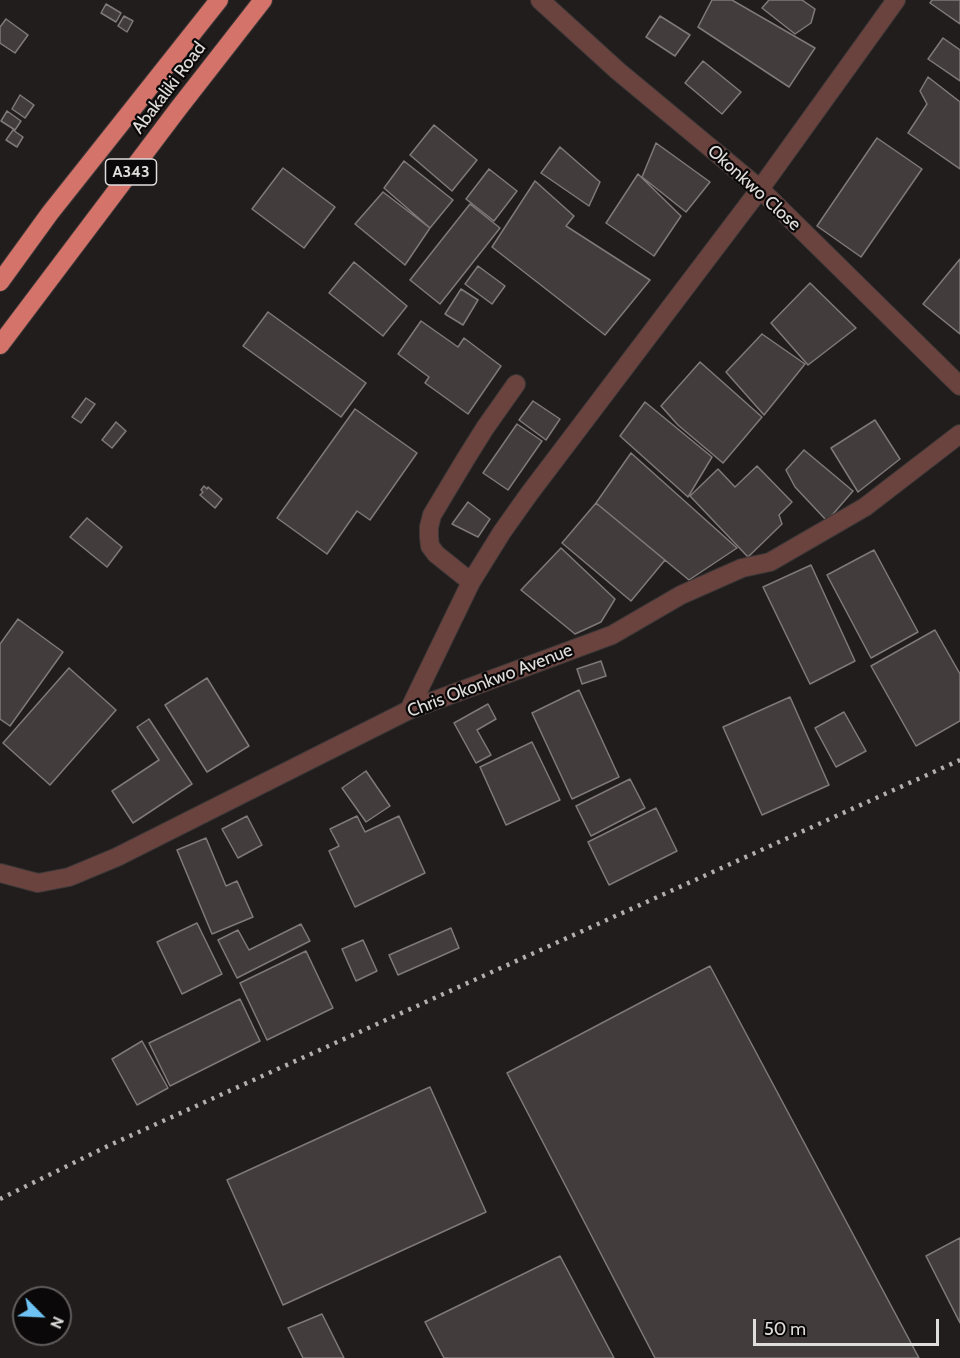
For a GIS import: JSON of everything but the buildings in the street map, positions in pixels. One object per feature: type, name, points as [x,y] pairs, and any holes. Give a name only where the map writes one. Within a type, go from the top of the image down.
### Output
[{"type":"highway","name":"Abakaliki Road","points":[[0,282],[7,269],[50,213],[219,0]]},
{"type":"highway","name":"Abakaliki Road","points":[[0,345],[263,0]]},
{"type":"street","name":"Okonkwo Close","points":[[540,0],[618,71],[760,189],[960,386]]},
{"type":"street","points":[[409,710],[471,582],[502,532],[760,189],[896,0]]},
{"type":"street","points":[[471,582],[436,554],[430,546],[429,528],[432,515],[465,460],[516,384]]},
{"type":"street","name":"Chris Okonkwo Avenue","points":[[0,873],[38,883],[69,877],[117,857],[409,710],[612,635],[681,595],[742,568],[770,562],[866,507],[960,434]]},
{"type":"railway","points":[[0,1199],[110,1145],[960,760]]}]
